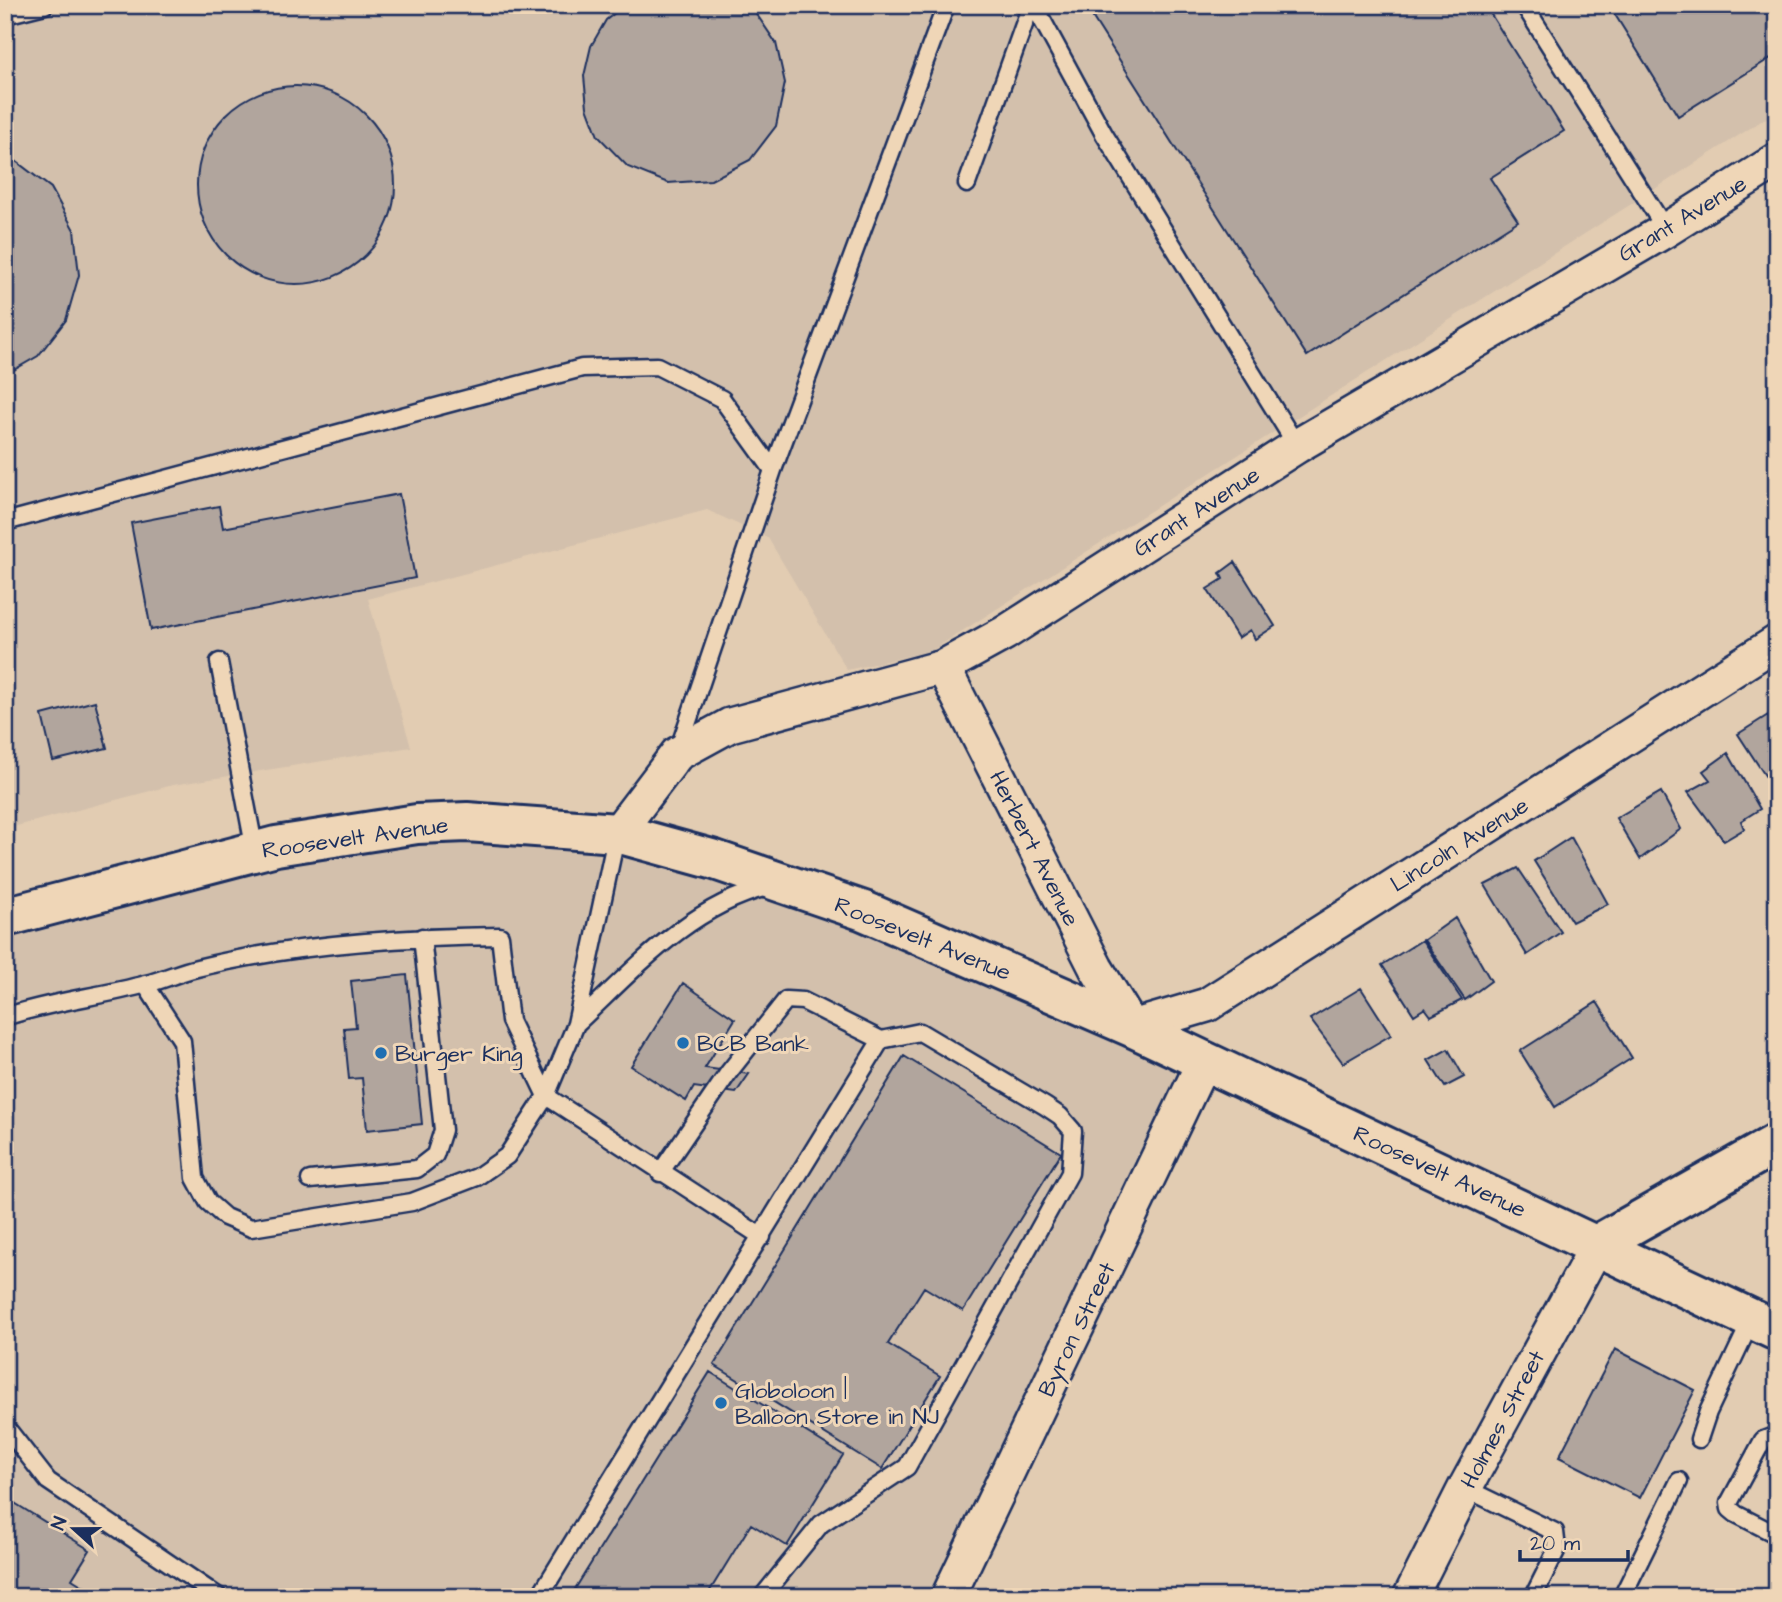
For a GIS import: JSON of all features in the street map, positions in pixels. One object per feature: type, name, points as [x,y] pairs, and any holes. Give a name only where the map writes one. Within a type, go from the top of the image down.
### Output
[{"type":"street","name":"Grant Avenue","points":[[617,833],[677,754],[730,725],[943,667],[1005,633],[1297,446],[1776,163]]},
{"type":"street","name":"Lincoln Avenue","points":[[1132,1027],[1206,1005],[1777,642]]},
{"type":"street","name":"Herbert Avenue","points":[[943,667],[1096,968],[1132,1027]]},
{"type":"street","name":"Roosevelt Avenue","points":[[5,917],[256,851],[417,824],[467,821],[617,833],[715,860],[863,911],[1132,1027],[1598,1244],[1765,1325]]},
{"type":"street","name":"Byron Street","points":[[948,1597],[1204,1061]]},
{"type":"street","points":[[1598,1244],[1777,1143]]},
{"type":"street","name":"Holmes Street","points":[[1410,1597],[1465,1488],[1598,1244]]},
{"type":"lane","points":[[5,16],[45,5]]},
{"type":"lane","points":[[677,754],[773,470],[946,5]]},
{"type":"lane","points":[[967,184],[1033,5]]},
{"type":"lane","points":[[1033,5],[1104,134],[1297,446]]},
{"type":"lane","points":[[1524,5],[1666,230]]},
{"type":"lane","points":[[5,522],[582,368],[657,366],[722,399],[773,470]]},
{"type":"lane","points":[[219,662],[256,851]]},
{"type":"lane","points":[[145,984],[182,1041],[195,1178],[208,1202],[225,1217],[251,1228],[412,1202],[477,1177],[507,1156],[546,1096],[576,1024],[617,833]]},
{"type":"lane","points":[[576,1024],[678,930],[708,909],[741,894],[783,883]]},
{"type":"lane","points":[[5,1017],[41,1005],[145,984],[196,968],[280,952],[422,937],[499,936],[510,1021],[546,1096],[660,1174],[762,1237]]},
{"type":"lane","points":[[310,1180],[417,1169],[435,1155],[443,1130],[422,937]]},
{"type":"lane","points":[[660,1174],[729,1072],[786,1000],[803,1001],[881,1040],[919,1032],[1060,1116],[1073,1131],[1070,1173],[907,1466],[821,1524],[762,1597]]},
{"type":"lane","points":[[539,1597],[881,1040]]},
{"type":"lane","points":[[1699,1439],[1708,1412],[1765,1325]]},
{"type":"lane","points":[[5,1426],[48,1480],[219,1597]]},
{"type":"lane","points":[[1777,1440],[1771,1437],[1763,1440],[1729,1503],[1730,1509],[1736,1514],[1777,1535]]},
{"type":"lane","points":[[1622,1597],[1679,1481]]},
{"type":"lane","points":[[1465,1488],[1555,1532],[1557,1549],[1533,1597]]},
{"type":"shaded area","points":[[5,5],[1777,5],[1777,111],[931,651],[847,670],[768,538],[707,510],[368,599],[411,747],[173,785],[5,829]]},
{"type":"shaded area","points":[[617,833],[1204,1061],[948,1597],[5,1597],[5,918],[276,846]]},
{"type":"building","points":[[625,5],[746,5],[753,9],[776,43],[785,83],[776,126],[750,160],[711,180],[668,183],[628,167],[598,136],[587,107],[584,76],[591,46],[606,20]]},
{"type":"building","points":[[1113,5],[1485,5],[1564,131],[1490,178],[1518,221],[1307,356],[1093,18]]},
{"type":"building","points":[[1609,5],[1777,5],[1777,54],[1678,116]]},
{"type":"building","points":[[296,86],[334,93],[351,102],[366,115],[379,130],[388,147],[395,185],[388,223],[379,240],[366,255],[351,268],[334,277],[296,284],[258,277],[241,268],[226,255],[213,240],[204,223],[197,185],[204,147],[213,130],[226,115],[241,102],[258,93]]},
{"type":"building","points":[[5,157],[13,159],[51,188],[74,230],[79,275],[66,320],[38,356],[5,375]]},
{"type":"building","points":[[399,494],[415,578],[151,630],[131,523],[219,506],[223,528]]},
{"type":"building","points":[[1235,562],[1275,626],[1255,639],[1250,630],[1238,638],[1207,589],[1223,579],[1220,573]]},
{"type":"building","points":[[95,701],[107,748],[53,761],[42,715]]},
{"type":"building","points":[[1768,715],[1777,727],[1777,794],[1738,734]]},
{"type":"building","points":[[1728,753],[1760,809],[1741,821],[1744,829],[1724,841],[1688,792],[1710,780],[1703,771]]},
{"type":"building","points":[[1661,792],[1681,829],[1640,859],[1616,818]]},
{"type":"building","points":[[1571,837],[1608,904],[1572,922],[1534,861]]},
{"type":"building","points":[[1518,868],[1561,932],[1527,955],[1485,885]]},
{"type":"building","points":[[1455,918],[1491,981],[1465,1000],[1424,940]]},
{"type":"building","points":[[1422,940],[1462,1000],[1431,1016],[1425,1008],[1414,1015],[1382,965]]},
{"type":"building","name":"Burger King","points":[[407,975],[422,1124],[367,1130],[362,1078],[349,1079],[344,1028],[356,1027],[351,981]]},
{"type":"building","name":"BCB Bank","points":[[683,983],[735,1019],[705,1068],[749,1074],[736,1093],[694,1087],[686,1101],[631,1066]]},
{"type":"building","points":[[1361,988],[1391,1035],[1343,1063],[1310,1019]]},
{"type":"building","points":[[1597,1002],[1632,1058],[1555,1107],[1520,1051]]},
{"type":"building","points":[[1448,1049],[1464,1077],[1445,1087],[1428,1060]]},
{"type":"building","points":[[904,1056],[1061,1153],[963,1311],[924,1287],[888,1344],[940,1376],[882,1469],[714,1365]]},
{"type":"building","points":[[1615,1349],[1695,1390],[1640,1498],[1559,1457]]},
{"type":"building","points":[[710,1372],[843,1455],[787,1546],[751,1524],[706,1597],[570,1597]]},
{"type":"building","points":[[5,1497],[90,1550],[72,1579],[101,1597],[5,1597]]},
{"type":"place","name":"BCB Bank","points":[[683,1043]]},
{"type":"place","name":"Burger King","points":[[381,1053]]},
{"type":"place","name":"Globoloon | Balloon Store in NJ","points":[[721,1403]]}]
